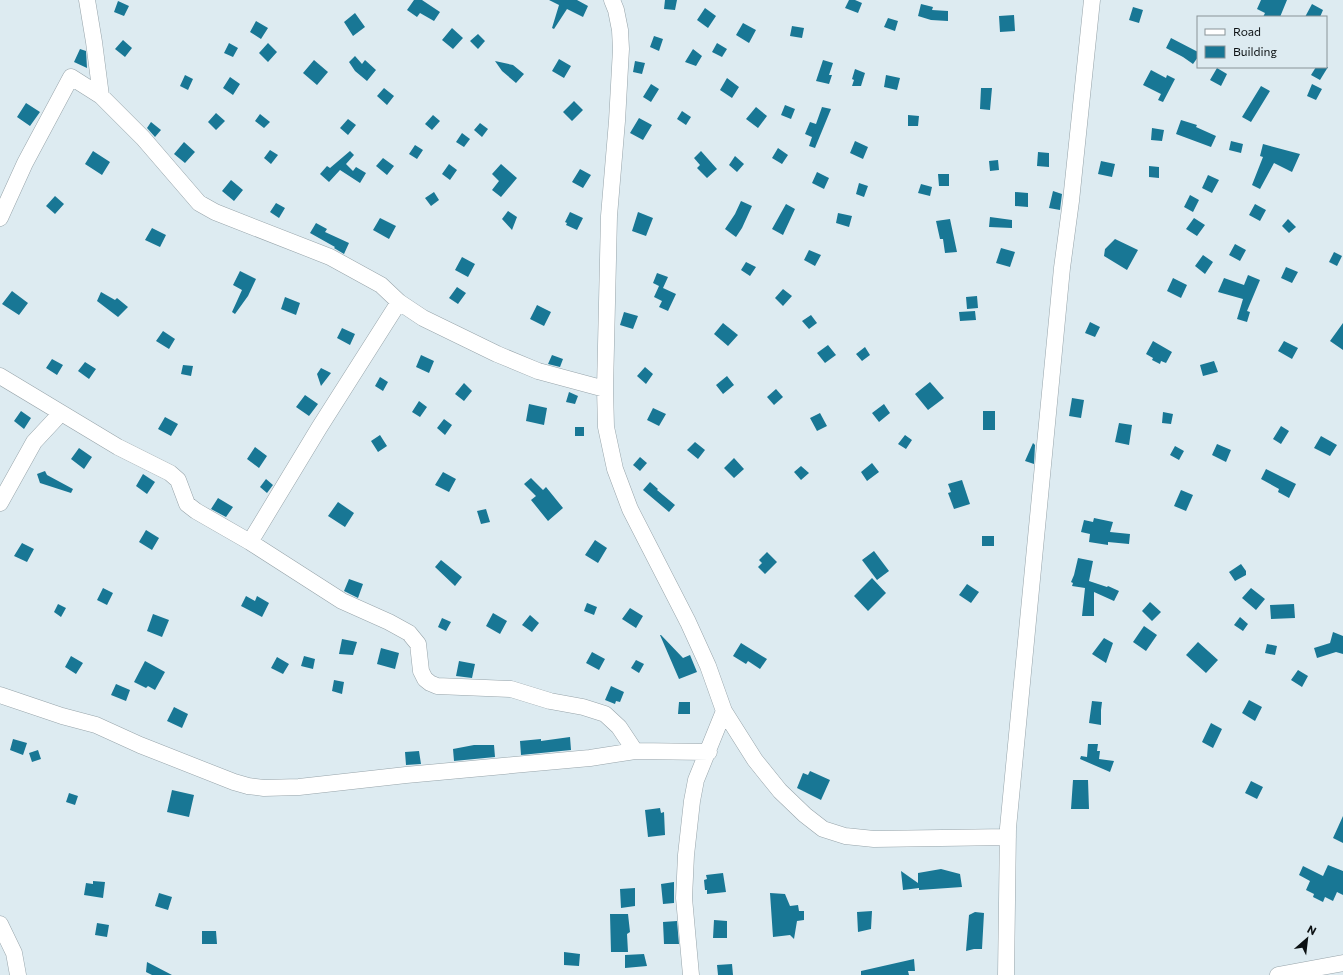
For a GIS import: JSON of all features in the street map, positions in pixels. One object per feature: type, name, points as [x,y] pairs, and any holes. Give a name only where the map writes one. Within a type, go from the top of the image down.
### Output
[{"type":"street","points":[[86,0],[94,42],[101,96]]},
{"type":"street","points":[[612,0],[616,10],[620,30],[621,49],[609,216],[605,389],[606,427],[618,476],[630,509],[688,622],[708,666],[724,711],[754,760],[780,791],[805,815],[823,829],[845,836],[874,839],[1008,837]]},
{"type":"street","points":[[1006,975],[1008,837],[1061,276],[1092,0]]},
{"type":"street","points":[[0,218],[24,163],[71,77],[101,96],[144,138],[198,203],[215,212],[330,257],[381,285],[399,302],[430,322],[497,354],[538,371],[605,389]]},
{"type":"street","points":[[250,542],[399,302]]},
{"type":"street","points":[[0,376],[118,447],[170,473],[178,480],[187,504],[196,511],[250,542],[342,601],[389,622],[409,633],[418,644],[421,671],[425,679],[430,683],[437,686],[511,689],[550,701],[583,707],[605,714],[619,727],[635,751]]},
{"type":"street","points":[[0,503],[34,442],[61,414]]},
{"type":"street","points":[[0,695],[62,716],[96,725],[140,745],[234,782],[264,788],[299,787],[406,775],[590,758],[635,751],[708,752]]},
{"type":"street","points":[[691,975],[684,898],[686,855],[696,780],[724,711]]},
{"type":"street","points":[[0,924],[14,953],[18,975]]},
{"type":"street","points":[[1278,975],[1343,963]]},
{"type":"building","points":[[414,0],[422,0],[440,12],[434,21],[420,13],[417,17],[407,10]]},
{"type":"building","points":[[549,0],[577,0],[588,6],[583,17],[567,9],[554,29],[552,28],[559,5]]},
{"type":"building","points":[[665,0],[677,0],[675,10],[664,9]]},
{"type":"building","points":[[849,0],[855,0],[862,3],[858,13],[845,8]]},
{"type":"building","points":[[1261,0],[1287,0],[1280,16],[1264,16],[1265,13],[1257,9]]},
{"type":"building","points":[[118,1],[129,6],[124,16],[114,12]]},
{"type":"building","points":[[921,4],[933,7],[932,10],[948,11],[948,21],[931,20],[918,16]]},
{"type":"building","points":[[1312,4],[1323,10],[1320,16],[1306,16]]},
{"type":"building","points":[[1133,7],[1143,10],[1139,23],[1129,20]]},
{"type":"building","points":[[705,8],[716,16],[708,28],[697,20]]},
{"type":"building","points":[[355,13],[365,27],[353,36],[344,22]]},
{"type":"building","points":[[1014,15],[1015,31],[1000,32],[999,16]]},
{"type":"building","points":[[888,18],[898,21],[895,31],[884,27]]},
{"type":"building","points":[[256,21],[268,28],[261,39],[250,32]]},
{"type":"building","points":[[743,23],[756,30],[749,43],[736,35]]},
{"type":"building","points":[[792,26],[804,28],[802,38],[790,36]]},
{"type":"building","points":[[452,28],[463,38],[453,49],[442,40]]},
{"type":"building","points":[[478,34],[485,41],[478,49],[470,41]]},
{"type":"building","points":[[654,36],[663,39],[659,51],[650,47]]},
{"type":"building","points":[[1171,38],[1197,51],[1197,58],[1193,64],[1166,48]]},
{"type":"building","points":[[123,40],[132,48],[125,57],[115,49]]},
{"type":"building","points":[[229,43],[238,48],[233,57],[224,53]]},
{"type":"building","points":[[268,43],[277,52],[268,62],[259,53]]},
{"type":"building","points":[[717,43],[727,49],[722,57],[712,52]]},
{"type":"building","points":[[80,49],[86,51],[87,68],[74,62]]},
{"type":"building","points":[[693,49],[702,56],[696,66],[685,62]]},
{"type":"building","points":[[355,56],[362,64],[365,60],[376,70],[367,81],[355,71],[349,62]]},
{"type":"building","points":[[559,59],[571,66],[564,78],[552,71]]},
{"type":"building","points":[[314,60],[328,72],[317,85],[303,73]]},
{"type":"building","points":[[823,60],[833,63],[829,75],[832,75],[829,84],[816,81]]},
{"type":"building","points":[[495,61],[513,65],[524,74],[516,83],[502,71]]},
{"type":"building","points":[[635,61],[645,63],[642,74],[633,72]]},
{"type":"building","points":[[1328,67],[1320,80],[1311,75],[1315,68]]},
{"type":"building","points":[[1217,68],[1227,74],[1221,86],[1210,80]]},
{"type":"building","points":[[855,69],[865,73],[861,86],[852,86],[854,80],[852,79]]},
{"type":"building","points":[[1151,70],[1166,78],[1167,75],[1175,79],[1163,102],[1158,100],[1161,94],[1143,85]]},
{"type":"building","points":[[185,75],[193,79],[188,90],[180,86]]},
{"type":"building","points":[[886,75],[900,78],[897,90],[884,87]]},
{"type":"building","points":[[230,77],[240,84],[233,95],[223,88]]},
{"type":"building","points":[[727,78],[739,87],[732,98],[720,90]]},
{"type":"building","points":[[651,84],[659,89],[651,102],[643,97]]},
{"type":"building","points":[[1312,84],[1322,89],[1316,100],[1307,96]]},
{"type":"building","points":[[1261,86],[1270,91],[1251,122],[1242,117]]},
{"type":"building","points":[[384,88],[394,96],[387,105],[377,96]]},
{"type":"building","points":[[981,88],[992,88],[990,110],[980,109]]},
{"type":"building","points":[[574,101],[583,110],[572,121],[563,112]]},
{"type":"building","points":[[26,103],[40,112],[30,126],[17,117]]},
{"type":"building","points":[[785,105],[795,109],[791,119],[781,115]]},
{"type":"building","points":[[756,107],[767,116],[758,128],[746,119]]},
{"type":"building","points":[[822,107],[831,109],[815,148],[809,146],[812,137],[805,134],[810,122],[816,124]]},
{"type":"building","points":[[682,111],[691,117],[686,125],[677,119]]},
{"type":"building","points":[[216,113],[225,121],[216,130],[208,122]]},
{"type":"building","points":[[260,114],[270,122],[264,128],[255,121]]},
{"type":"building","points":[[433,115],[440,121],[432,130],[425,124]]},
{"type":"building","points":[[908,115],[919,116],[918,126],[908,126]]},
{"type":"building","points":[[639,118],[652,125],[643,140],[630,133]]},
{"type":"building","points":[[348,119],[356,125],[348,135],[340,128]]},
{"type":"building","points":[[1181,120],[1197,125],[1196,127],[1216,136],[1211,147],[1176,134]]},
{"type":"building","points":[[151,122],[161,130],[155,137],[147,128]]},
{"type":"building","points":[[480,123],[488,129],[482,137],[474,130]]},
{"type":"building","points":[[1152,128],[1164,130],[1162,141],[1151,140]]},
{"type":"building","points":[[462,133],[470,139],[464,147],[456,142]]},
{"type":"building","points":[[855,141],[868,147],[863,159],[850,153]]},
{"type":"building","points":[[1231,141],[1243,144],[1241,153],[1229,150]]},
{"type":"building","points":[[184,142],[195,152],[185,163],[174,154]]},
{"type":"building","points":[[1263,144],[1300,154],[1292,172],[1274,163],[1260,189],[1252,185],[1263,157],[1260,156]]},
{"type":"building","points":[[415,145],[423,150],[417,159],[409,154]]},
{"type":"building","points":[[778,148],[788,155],[782,164],[772,158]]},
{"type":"building","points":[[270,150],[278,155],[271,164],[264,158]]},
{"type":"building","points":[[93,151],[110,162],[102,175],[85,164]]},
{"type":"building","points":[[350,151],[354,155],[346,164],[353,171],[356,167],[366,173],[360,183],[340,170],[329,182],[320,174],[327,166],[330,168]]},
{"type":"building","points":[[701,151],[717,169],[707,178],[697,168],[700,165],[694,158]]},
{"type":"building","points":[[1038,152],[1049,153],[1049,167],[1037,166]]},
{"type":"building","points":[[735,156],[744,164],[737,172],[729,165]]},
{"type":"building","points":[[383,158],[394,166],[387,175],[376,166]]},
{"type":"building","points":[[998,160],[999,170],[990,171],[989,161]]},
{"type":"building","points":[[1101,161],[1115,164],[1112,177],[1098,174]]},
{"type":"building","points":[[449,164],[457,170],[450,180],[442,174]]},
{"type":"building","points":[[501,164],[517,178],[501,197],[492,190],[499,181],[492,174]]},
{"type":"building","points":[[1149,166],[1159,167],[1159,178],[1149,177]]},
{"type":"building","points":[[580,169],[591,175],[583,188],[572,182]]},
{"type":"building","points":[[817,172],[829,178],[824,189],[812,183]]},
{"type":"building","points":[[938,174],[949,174],[949,186],[939,186]]},
{"type":"building","points":[[1208,175],[1219,180],[1212,193],[1202,188]]},
{"type":"building","points":[[231,180],[243,190],[234,201],[222,191]]},
{"type":"building","points":[[859,183],[868,186],[864,197],[856,194]]},
{"type":"building","points":[[921,184],[932,187],[930,196],[918,193]]},
{"type":"building","points":[[1053,191],[1062,194],[1060,210],[1049,208]]},
{"type":"building","points":[[434,192],[439,200],[431,206],[425,198]]},
{"type":"building","points":[[1015,192],[1028,193],[1028,207],[1015,206]]},
{"type":"building","points":[[1190,195],[1199,200],[1193,212],[1184,207]]},
{"type":"building","points":[[55,196],[64,204],[55,214],[46,206]]},
{"type":"building","points":[[741,201],[752,206],[742,228],[736,237],[725,229],[735,214]]},
{"type":"building","points":[[276,203],[285,208],[279,218],[270,212]]},
{"type":"building","points":[[786,204],[795,209],[783,235],[772,229]]},
{"type":"building","points":[[1255,204],[1266,210],[1260,221],[1249,215]]},
{"type":"building","points":[[508,211],[517,217],[512,230],[502,219]]},
{"type":"building","points":[[570,212],[583,218],[577,230],[566,225],[567,223],[565,222]]},
{"type":"building","points":[[638,212],[653,218],[646,236],[632,231]]},
{"type":"building","points":[[838,213],[852,216],[849,227],[836,223]]},
{"type":"building","points":[[990,217],[1012,220],[1012,228],[989,227]]},
{"type":"building","points":[[380,218],[396,226],[389,239],[373,230]]},
{"type":"building","points":[[1194,218],[1205,225],[1197,236],[1186,229]]},
{"type":"building","points":[[950,219],[957,252],[945,253],[943,239],[940,239],[936,221]]},
{"type":"building","points":[[1288,219],[1296,227],[1289,233],[1282,226]]},
{"type":"building","points":[[316,223],[327,229],[325,232],[349,243],[344,254],[334,248],[335,247],[310,233]]},
{"type":"building","points":[[152,228],[166,235],[160,247],[145,240]]},
{"type":"building","points":[[1115,239],[1138,250],[1127,270],[1104,256],[1105,249]]},
{"type":"building","points":[[1235,244],[1246,250],[1240,261],[1229,255]]},
{"type":"building","points":[[1001,248],[1015,252],[1010,267],[996,263]]},
{"type":"building","points":[[809,250],[821,255],[815,266],[804,260]]},
{"type":"building","points":[[1334,252],[1342,256],[1337,266],[1329,262]]},
{"type":"building","points":[[1203,255],[1213,262],[1205,274],[1195,266]]},
{"type":"building","points":[[462,257],[475,264],[468,277],[455,270]]},
{"type":"building","points":[[746,262],[756,267],[750,276],[741,270]]},
{"type":"building","points":[[1286,267],[1298,272],[1292,283],[1281,278]]},
{"type":"building","points":[[240,271],[256,279],[248,296],[235,314],[232,312],[242,290],[233,285]]},
{"type":"building","points":[[657,273],[668,277],[663,288],[676,294],[668,311],[659,307],[662,301],[654,297],[659,286],[653,283]]},
{"type":"building","points":[[1248,275],[1260,280],[1247,311],[1250,312],[1247,322],[1237,319],[1243,299],[1218,292],[1224,278],[1244,285]]},
{"type":"building","points":[[1173,278],[1187,285],[1181,298],[1167,291]]},
{"type":"building","points":[[457,287],[466,293],[458,304],[449,298]]},
{"type":"building","points":[[783,289],[792,296],[783,306],[775,298]]},
{"type":"building","points":[[12,291],[28,303],[19,315],[2,304]]},
{"type":"building","points":[[101,292],[115,300],[117,298],[128,307],[118,317],[97,301]]},
{"type":"building","points":[[977,296],[978,308],[967,309],[966,297]]},
{"type":"building","points":[[285,297],[300,303],[296,315],[281,309]]},
{"type":"building","points":[[537,305],[551,312],[544,326],[530,319]]},
{"type":"building","points":[[975,311],[976,320],[960,321],[959,312]]},
{"type":"building","points":[[624,312],[638,316],[633,329],[620,325]]},
{"type":"building","points":[[811,315],[817,323],[809,329],[802,321]]},
{"type":"building","points":[[1090,322],[1100,327],[1095,337],[1085,333]]},
{"type":"building","points":[[723,323],[738,335],[728,346],[714,334]]},
{"type":"building","points":[[1343,323],[1343,350],[1330,341]]},
{"type":"building","points":[[342,328],[355,334],[350,345],[337,338]]},
{"type":"building","points":[[163,331],[175,339],[169,349],[156,341]]},
{"type":"building","points":[[1153,341],[1172,352],[1166,363],[1161,361],[1160,364],[1152,360],[1153,358],[1146,354]]},
{"type":"building","points":[[1284,341],[1298,348],[1292,359],[1278,351]]},
{"type":"building","points":[[828,345],[836,355],[825,363],[817,353]]},
{"type":"building","points":[[865,347],[870,355],[862,361],[856,354]]},
{"type":"building","points":[[421,355],[434,361],[429,373],[416,367]]},
{"type":"building","points":[[552,355],[563,359],[560,367],[548,364]]},
{"type":"building","points":[[52,359],[63,365],[57,375],[46,368]]},
{"type":"building","points":[[1214,361],[1218,372],[1203,376],[1200,365]]},
{"type":"building","points":[[85,362],[96,369],[89,379],[78,371]]},
{"type":"building","points":[[183,365],[193,366],[191,376],[181,374]]},
{"type":"building","points":[[645,367],[653,374],[646,384],[637,376]]},
{"type":"building","points":[[321,368],[331,373],[321,386],[317,374]]},
{"type":"building","points":[[727,376],[734,385],[723,394],[716,385]]},
{"type":"building","points":[[380,377],[388,382],[383,391],[375,386]]},
{"type":"building","points":[[930,382],[944,398],[928,410],[915,394]]},
{"type":"building","points":[[464,383],[472,391],[464,401],[455,394]]},
{"type":"building","points":[[776,389],[783,397],[774,405],[767,397]]},
{"type":"building","points":[[569,392],[578,396],[575,404],[566,402]]},
{"type":"building","points":[[305,395],[318,404],[309,416],[296,407]]},
{"type":"building","points":[[1072,398],[1084,400],[1081,418],[1069,416]]},
{"type":"building","points":[[419,401],[427,407],[420,417],[412,412]]},
{"type":"building","points":[[529,404],[547,408],[544,425],[526,421]]},
{"type":"building","points":[[884,404],[890,413],[879,422],[872,413]]},
{"type":"building","points":[[653,408],[666,414],[659,426],[647,420]]},
{"type":"building","points":[[21,411],[31,418],[24,429],[14,421]]},
{"type":"building","points":[[983,411],[995,411],[995,430],[983,430]]},
{"type":"building","points":[[1163,412],[1173,414],[1171,424],[1162,423]]},
{"type":"building","points":[[820,413],[827,426],[817,431],[810,418]]},
{"type":"building","points":[[165,417],[178,424],[171,436],[158,429]]},
{"type":"building","points":[[444,419],[452,425],[445,435],[437,428]]},
{"type":"building","points":[[1119,423],[1132,425],[1129,445],[1115,442]]},
{"type":"building","points":[[1281,426],[1289,431],[1281,444],[1273,439]]},
{"type":"building","points":[[575,427],[584,427],[584,436],[575,436]]},
{"type":"building","points":[[380,435],[387,446],[378,452],[371,441]]},
{"type":"building","points":[[905,435],[912,440],[906,449],[898,444]]},
{"type":"building","points":[[1321,436],[1337,445],[1330,456],[1314,448]]},
{"type":"building","points":[[695,442],[705,450],[698,459],[687,450]]},
{"type":"building","points":[[1033,443],[1035,445],[1034,464],[1025,461]]},
{"type":"building","points":[[1217,444],[1231,450],[1226,462],[1212,455]]},
{"type":"building","points":[[1175,446],[1184,451],[1179,460],[1170,455]]},
{"type":"building","points":[[255,447],[267,456],[259,468],[247,459]]},
{"type":"building","points":[[79,448],[92,457],[84,469],[71,459]]},
{"type":"building","points":[[640,457],[647,463],[640,471],[633,465]]},
{"type":"building","points":[[734,458],[744,469],[734,478],[724,468]]},
{"type":"building","points":[[872,463],[879,472],[867,481],[861,472]]},
{"type":"building","points":[[801,466],[809,473],[801,480],[794,472]]},
{"type":"building","points":[[1266,469],[1296,484],[1289,498],[1278,492],[1279,489],[1261,479]]},
{"type":"building","points":[[45,471],[47,475],[73,489],[71,493],[40,483],[37,474]]},
{"type":"building","points":[[443,472],[456,479],[449,492],[435,485]]},
{"type":"building","points":[[143,474],[155,482],[147,494],[136,486]]},
{"type":"building","points":[[531,478],[543,490],[546,487],[563,508],[548,521],[531,500],[536,496],[524,484]]},
{"type":"building","points":[[266,479],[273,485],[267,493],[260,487]]},
{"type":"building","points":[[962,480],[970,504],[954,509],[948,493],[951,492],[948,484]]},
{"type":"building","points":[[650,482],[675,505],[669,512],[643,490]]},
{"type":"building","points":[[1181,490],[1193,495],[1186,511],[1174,506]]},
{"type":"building","points":[[218,498],[233,507],[226,517],[211,509]]},
{"type":"building","points":[[338,502],[354,513],[345,527],[328,516]]},
{"type":"building","points":[[486,509],[490,522],[481,524],[477,511]]},
{"type":"building","points":[[1094,518],[1113,522],[1110,532],[1130,534],[1129,544],[1108,542],[1108,545],[1089,542],[1090,534],[1081,532],[1084,520],[1093,522]]},
{"type":"building","points":[[146,530],[159,538],[152,550],[139,542]]},
{"type":"building","points":[[982,536],[994,536],[994,546],[982,546]]},
{"type":"building","points":[[595,540],[607,548],[598,563],[585,555]]},
{"type":"building","points":[[22,543],[34,549],[27,562],[14,556]]},
{"type":"building","points":[[874,551],[889,571],[877,580],[862,560]]},
{"type":"building","points":[[767,552],[777,562],[765,574],[758,567],[762,563],[759,560]]},
{"type":"building","points":[[1078,558],[1093,561],[1089,581],[1107,587],[1108,586],[1119,591],[1114,601],[1094,592],[1094,616],[1082,616],[1085,588],[1072,586],[1073,583],[1071,582]]},
{"type":"building","points":[[441,560],[462,577],[455,586],[435,567]]},
{"type":"building","points":[[1241,564],[1246,571],[1246,575],[1235,581],[1229,572]]},
{"type":"building","points":[[872,578],[886,593],[868,611],[854,596]]},
{"type":"building","points":[[349,579],[363,584],[358,598],[344,591]]},
{"type":"building","points":[[967,584],[979,592],[971,603],[959,595]]},
{"type":"building","points":[[103,588],[113,593],[107,605],[97,600]]},
{"type":"building","points":[[1251,588],[1265,599],[1256,610],[1242,598]]},
{"type":"building","points":[[246,596],[255,601],[257,596],[269,603],[262,617],[241,606]]},
{"type":"building","points":[[1150,602],[1161,612],[1152,621],[1142,611]]},
{"type":"building","points":[[587,603],[597,607],[594,615],[584,611]]},
{"type":"building","points":[[58,604],[66,608],[61,617],[54,612]]},
{"type":"building","points":[[1294,604],[1295,618],[1271,619],[1270,605]]},
{"type":"building","points":[[630,608],[643,616],[636,628],[622,619]]},
{"type":"building","points":[[493,613],[507,621],[500,634],[486,626]]},
{"type":"building","points":[[153,614],[169,620],[162,637],[147,631]]},
{"type":"building","points":[[530,615],[539,623],[532,632],[522,625]]},
{"type":"building","points":[[1240,617],[1248,624],[1243,631],[1234,625]]},
{"type":"building","points":[[442,618],[451,622],[446,631],[438,627]]},
{"type":"building","points":[[1144,626],[1157,635],[1146,651],[1133,642]]},
{"type":"building","points":[[1333,632],[1343,636],[1343,654],[1336,652],[1317,658],[1314,648],[1330,643]]},
{"type":"building","points":[[660,635],[683,658],[690,655],[697,672],[679,679]]},
{"type":"building","points":[[1104,638],[1113,643],[1106,663],[1092,654]]},
{"type":"building","points":[[342,639],[357,642],[353,655],[339,654]]},
{"type":"building","points":[[1198,642],[1218,660],[1206,673],[1186,655]]},
{"type":"building","points":[[741,643],[767,659],[760,669],[748,661],[746,664],[733,656]]},
{"type":"building","points":[[1267,644],[1277,646],[1275,655],[1265,653]]},
{"type":"building","points":[[381,648],[399,653],[395,669],[377,664]]},
{"type":"building","points":[[592,652],[605,659],[599,670],[586,663]]},
{"type":"building","points":[[71,656],[83,663],[76,674],[65,667]]},
{"type":"building","points":[[304,656],[315,659],[313,669],[301,666]]},
{"type":"building","points":[[277,657],[289,664],[283,674],[271,668]]},
{"type":"building","points":[[636,660],[644,664],[639,673],[631,668]]},
{"type":"building","points":[[145,661],[165,672],[155,690],[148,686],[146,688],[134,682]]},
{"type":"building","points":[[459,661],[475,664],[472,678],[456,676]]},
{"type":"building","points":[[1298,670],[1308,676],[1302,687],[1291,680]]},
{"type":"building","points":[[334,680],[344,682],[342,694],[332,691]]},
{"type":"building","points":[[116,684],[130,690],[126,701],[111,695]]},
{"type":"building","points":[[611,686],[624,692],[620,702],[616,701],[615,704],[605,700]]},
{"type":"building","points":[[1249,700],[1262,707],[1255,721],[1242,713]]},
{"type":"building","points":[[1092,701],[1102,702],[1101,725],[1089,723]]},
{"type":"building","points":[[679,702],[690,702],[690,714],[678,714]]},
{"type":"building","points":[[174,707],[188,714],[182,728],[167,721]]},
{"type":"building","points":[[1211,723],[1222,729],[1213,748],[1202,742]]},
{"type":"building","points":[[570,737],[571,750],[521,755],[520,741],[541,739],[541,741]]},
{"type":"building","points":[[13,739],[27,743],[23,755],[10,750]]},
{"type":"building","points":[[1088,744],[1098,744],[1097,751],[1100,751],[1099,759],[1114,761],[1110,772],[1080,759],[1081,756],[1087,757]]},
{"type":"building","points":[[474,745],[494,745],[495,757],[454,761],[453,749]]},
{"type":"building","points":[[38,750],[41,759],[32,762],[29,753]]},
{"type":"building","points":[[419,751],[421,764],[406,765],[405,752]]},
{"type":"building","points":[[810,771],[830,780],[821,800],[797,788],[803,773],[808,775]]},
{"type":"building","points":[[1073,780],[1088,780],[1089,809],[1071,809]]},
{"type":"building","points":[[1251,781],[1263,787],[1257,799],[1245,793]]},
{"type":"building","points":[[172,790],[194,795],[189,817],[167,812]]},
{"type":"building","points":[[69,793],[78,796],[75,805],[66,802]]},
{"type":"building","points":[[660,808],[661,813],[664,812],[665,835],[648,837],[645,810]]},
{"type":"building","points":[[1343,816],[1343,843],[1333,838]]},
{"type":"building","points":[[1328,865],[1343,871],[1343,895],[1337,892],[1333,901],[1325,897],[1323,902],[1313,897],[1314,894],[1306,890],[1310,881],[1299,875],[1303,866],[1323,876]]},
{"type":"building","points":[[941,869],[960,874],[962,887],[903,890],[901,871],[918,883],[918,873]]},
{"type":"building","points":[[723,873],[726,892],[707,894],[704,880],[707,879],[706,875]]},
{"type":"building","points":[[93,881],[105,882],[103,898],[84,895],[86,883],[93,884]]},
{"type":"building","points":[[674,882],[674,903],[663,904],[661,884]]},
{"type":"building","points":[[635,888],[635,906],[621,908],[620,889]]},
{"type":"building","points":[[159,893],[172,897],[168,910],[155,906]]},
{"type":"building","points":[[770,893],[785,894],[790,906],[798,905],[799,911],[804,911],[804,920],[797,921],[794,939],[790,935],[773,937]]},
{"type":"building","points":[[872,911],[871,929],[858,932],[857,912]]},
{"type":"building","points":[[975,912],[984,913],[982,949],[966,951],[969,915]]},
{"type":"building","points":[[610,914],[628,914],[630,932],[627,934],[628,952],[611,952]]},
{"type":"building","points":[[714,920],[727,921],[727,938],[713,938]]},
{"type":"building","points":[[677,921],[679,944],[664,944],[663,922]]},
{"type":"building","points":[[97,923],[109,925],[107,937],[95,935]]},
{"type":"building","points":[[202,931],[216,931],[217,944],[202,944]]},
{"type":"building","points":[[564,952],[580,954],[579,966],[564,965]]},
{"type":"building","points":[[644,954],[647,966],[625,968],[625,955]]},
{"type":"building","points":[[914,959],[915,971],[908,971],[909,975],[861,975],[861,971]]},
{"type":"building","points":[[147,962],[172,975],[152,975],[146,972]]},
{"type":"building","points":[[732,964],[733,975],[718,975],[717,965]]}]
